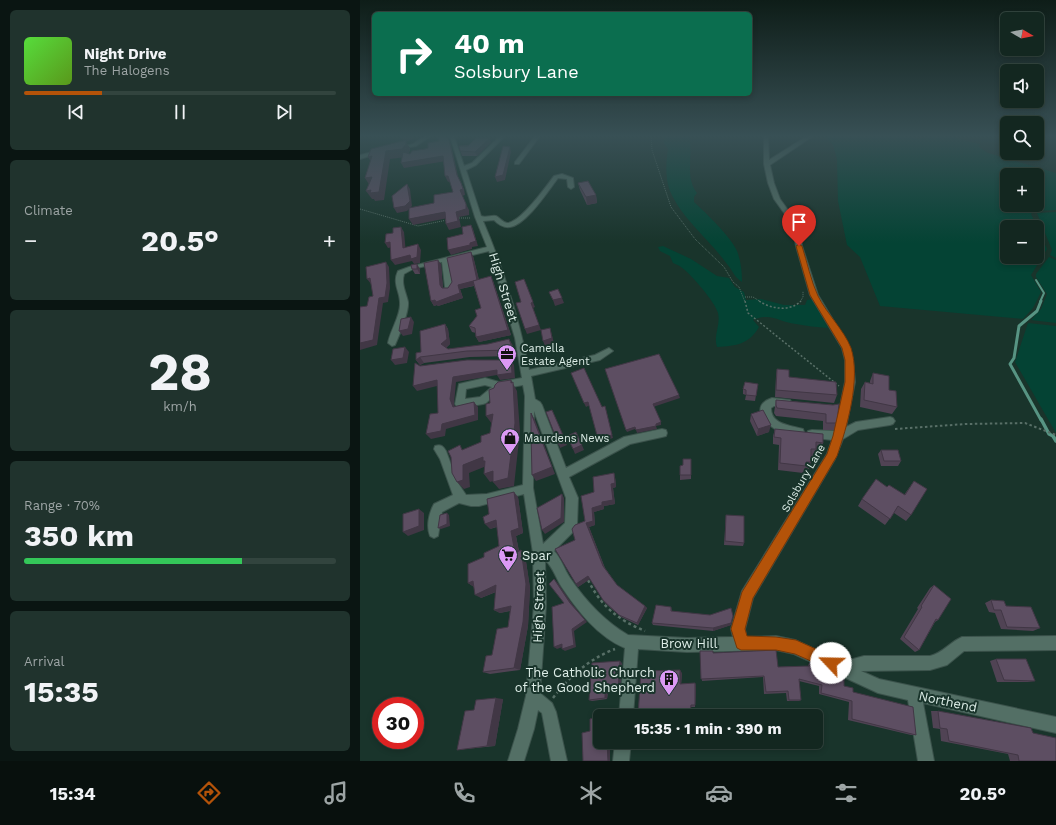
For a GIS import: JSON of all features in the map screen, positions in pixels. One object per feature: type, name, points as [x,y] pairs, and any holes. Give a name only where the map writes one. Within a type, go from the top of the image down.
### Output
[{"type":"street","name":"High Street","points":[[463,172],[478,218],[492,248],[523,360],[530,404],[528,488],[542,553],[540,605],[533,696],[526,729],[516,761]]},
{"type":"street","name":"Solsbury Lane","points":[[741,643],[738,629],[747,596],[831,456],[838,436],[850,382],[849,360],[846,348],[814,295],[799,246],[795,224],[777,198],[769,172]]},
{"type":"street","points":[[478,218],[495,218],[502,224],[510,225],[527,214],[556,177],[562,176],[570,178],[571,187]]},
{"type":"street","points":[[392,343],[393,336],[400,323],[403,305],[400,276],[404,271],[492,248]]},
{"type":"street","points":[[445,261],[449,287],[448,289]]},
{"type":"street","points":[[499,386],[597,358],[609,351]]},
{"type":"street","points":[[512,360],[523,360]]},
{"type":"street","points":[[794,404],[772,402],[766,406],[768,419],[775,426],[787,430],[838,436],[856,426],[890,425]]},
{"type":"street","points":[[530,404],[534,403],[537,405],[572,498],[571,526],[542,553],[553,558],[565,581],[595,618],[617,637],[629,642],[626,709]]},
{"type":"street","points":[[564,474],[628,440],[662,433]]},
{"type":"street","points":[[439,449],[446,460],[460,497],[466,500],[474,501],[528,488]]},
{"type":"street","points":[[434,532],[435,512],[440,506],[460,497]]},
{"type":"street","name":"Brow Hill","points":[[629,642],[687,645],[776,643],[796,647],[843,668]]},
{"type":"street","points":[[843,668],[864,663],[930,663],[942,660],[962,644],[1056,643]]},
{"type":"street","name":"Northend","points":[[843,668],[878,686],[1056,725]]},
{"type":"street","points":[[914,694],[926,761]]},
{"type":"street","points":[[533,696],[547,708],[556,738],[559,761]]},
{"type":"street","points":[[621,761],[622,749]]},
{"type":"path","points":[[660,172],[671,207],[695,239],[724,267],[733,282],[740,287],[745,297],[748,313],[841,388]]},
{"type":"path","points":[[360,209],[418,226],[447,220]]},
{"type":"path","points":[[454,218],[468,218]]},
{"type":"path","points":[[745,297],[757,298],[762,303],[776,307],[791,308],[802,302],[804,296],[803,289]]},
{"type":"path","points":[[890,425],[1025,424],[1056,435]]},
{"type":"path","points":[[588,578],[593,592],[603,606],[619,620],[652,633]]},
{"type":"path","points":[[547,708],[554,696],[580,668],[597,655],[618,648],[629,642]]},
{"type":"green space","points":[[667,172],[690,172],[693,187],[697,193],[694,197],[694,202],[718,225],[734,245],[740,263],[742,282],[681,211],[670,191]]},
{"type":"green space","points":[[837,172],[1000,172],[1000,212],[1033,212],[1031,214],[1034,220],[1000,220],[1000,264],[1038,264],[1031,275],[1041,292],[1033,308],[1023,319],[880,306],[860,257],[847,245],[838,201]]},
{"type":"green space","points":[[1044,172],[1056,173],[1056,210],[1044,211]]},
{"type":"green space","points":[[1056,212],[1056,258],[1050,255],[1052,250],[1044,230],[1044,220],[1040,220],[1037,213]]},
{"type":"green space","points":[[1044,243],[1047,249],[1044,254]]},
{"type":"green space","points":[[663,246],[691,259],[717,276],[729,278],[735,287],[744,292],[746,300],[761,299],[784,305],[805,305],[807,300],[812,299],[828,328],[790,323],[775,318],[765,317],[753,320],[759,327],[747,341],[731,346],[717,347],[716,338],[719,317],[713,302],[690,275],[680,266],[673,263],[670,256],[660,251],[658,247]]},
{"type":"green space","points":[[1049,257],[1056,260],[1056,323],[1031,320],[1041,309],[1047,294],[1036,277],[1036,274]]},
{"type":"green space","points":[[1028,323],[1056,326],[1056,433],[1015,362]]},
{"type":"building","points":[[367,172],[382,172],[379,192],[370,193],[371,190],[366,191],[372,177],[365,178]]},
{"type":"building","points":[[445,172],[456,172],[463,189],[460,190],[466,204],[466,209],[456,212],[458,221],[446,224],[445,212],[409,219],[409,208],[434,203],[434,195],[453,192],[448,176],[445,176]]},
{"type":"building","points":[[496,172],[504,172],[503,175],[495,177]]},
{"type":"building","points":[[588,181],[596,195],[586,197],[578,183]]},
{"type":"building","points":[[407,184],[410,201],[405,206],[394,208],[392,196]]},
{"type":"building","points":[[471,225],[476,241],[470,243],[470,245],[448,250],[447,238],[463,234],[462,227]]},
{"type":"building","points":[[401,227],[403,248],[418,244],[417,257],[411,259],[410,255],[391,260],[390,242],[385,243],[386,234],[393,233],[393,228]]},
{"type":"building","points":[[471,252],[477,280],[458,285],[460,293],[436,302],[435,300],[431,301],[424,263],[438,260],[440,285],[442,288],[448,288],[452,282],[447,258]]},
{"type":"building","points":[[386,262],[387,283],[385,297],[379,298],[373,340],[360,343],[360,307],[367,306],[369,297],[373,296],[370,278],[367,279],[366,267]]},
{"type":"building","points":[[417,264],[417,269],[412,269],[411,265]]},
{"type":"building","points":[[491,276],[508,330],[476,337],[475,328],[469,326],[477,316],[475,310],[481,308],[473,281]]},
{"type":"building","points":[[524,279],[533,302],[531,303],[539,325],[525,329],[516,303],[521,302],[515,282]]},
{"type":"building","points":[[558,289],[562,298],[553,300],[549,292]]},
{"type":"building","points":[[411,317],[408,329],[399,331],[401,319]]},
{"type":"building","points":[[445,324],[447,339],[441,344],[448,349],[488,344],[509,339],[513,350],[467,351],[420,357],[416,360],[416,353],[421,352],[420,331]]},
{"type":"building","points":[[550,328],[552,338],[543,341],[541,330]]},
{"type":"building","points":[[405,347],[403,358],[391,360],[393,349]]},
{"type":"building","points":[[659,354],[679,395],[653,404],[661,422],[656,424],[656,426],[636,430],[635,427],[626,430],[605,369]]},
{"type":"building","points":[[467,360],[511,360],[512,373],[497,375],[497,370],[453,377],[450,399],[453,407],[474,402],[475,415],[442,424],[441,431],[426,434],[430,414],[438,413],[437,380],[413,386],[415,363],[420,366]]},
{"type":"building","points":[[584,368],[602,407],[605,406],[612,435],[598,439],[588,402],[584,403],[571,373]]},
{"type":"building","points":[[777,369],[789,370],[789,377],[836,382],[837,395],[776,390]]},
{"type":"building","points":[[873,373],[889,376],[889,390],[896,391],[897,407],[864,400],[865,382],[873,384]]},
{"type":"building","points":[[511,380],[511,383],[513,382],[515,423],[508,478],[493,482],[493,471],[484,474],[485,461],[483,461],[483,457],[463,465],[463,480],[457,482],[452,473],[451,457],[448,451],[460,445],[462,450],[481,442],[481,436],[490,433],[493,414],[486,416],[486,404],[490,403],[489,390],[494,388],[498,382]]},
{"type":"building","points":[[745,382],[758,384],[756,396],[746,395],[746,390],[743,389]]},
{"type":"building","points":[[776,400],[833,405],[839,404],[837,423],[826,423],[826,414],[777,408]]},
{"type":"building","points":[[552,410],[566,442],[559,445],[546,412]]},
{"type":"building","points":[[763,410],[771,425],[758,429],[751,414]]},
{"type":"building","points":[[531,413],[552,467],[532,475],[531,434]]},
{"type":"building","points":[[775,429],[823,434],[823,443],[816,442],[816,449],[811,449],[811,462],[806,462],[806,466],[780,463],[781,438],[774,437]]},
{"type":"building","points":[[576,432],[582,445],[573,449],[567,436]]},
{"type":"building","points":[[881,450],[898,450],[901,461],[884,461]]},
{"type":"building","points":[[683,459],[691,459],[691,475],[680,475],[680,466],[683,465]]},
{"type":"building","points":[[614,473],[615,483],[611,484],[613,500],[602,502],[602,505],[592,508],[593,521],[586,523],[603,566],[617,585],[645,606],[637,623],[619,615],[603,600],[588,576],[576,584],[555,549],[575,540],[572,529],[575,525],[585,521],[581,496],[594,492],[593,477]]},
{"type":"building","points":[[876,479],[887,487],[889,485],[905,495],[914,481],[927,489],[911,515],[898,506],[890,519],[862,499]]},
{"type":"building","points":[[514,492],[519,528],[511,531],[515,553],[521,550],[526,584],[523,622],[514,668],[483,672],[486,656],[492,655],[497,629],[508,627],[511,606],[494,610],[496,585],[475,595],[473,581],[468,583],[468,564],[484,557],[484,553],[499,546],[496,520],[485,524],[483,517],[489,514],[487,499]]},
{"type":"building","points":[[562,494],[561,518],[542,530],[537,508]]},
{"type":"building","points":[[419,509],[419,526],[403,532],[403,514]]},
{"type":"building","points":[[447,513],[447,524],[438,528],[440,515]]},
{"type":"building","points":[[726,515],[744,516],[744,543],[725,541]]},
{"type":"building","points":[[554,579],[570,603],[585,620],[572,629],[574,645],[562,649],[562,644],[554,647],[552,607],[564,603],[549,584]]},
{"type":"building","points":[[934,585],[951,599],[938,620],[936,619],[919,650],[904,637]]},
{"type":"building","points":[[991,600],[1004,601],[1006,606],[1031,607],[1040,628],[1007,627],[1001,610],[994,610]]},
{"type":"building","points":[[656,605],[671,607],[671,611],[710,615],[731,608],[733,616],[731,623],[713,628],[652,623]]},
{"type":"building","points":[[776,650],[778,667],[810,666],[811,661],[844,676],[844,686],[853,688],[853,692],[913,707],[916,735],[852,719],[852,701],[821,693],[822,685],[799,679],[801,700],[789,700],[788,691],[766,692],[764,676],[701,679],[700,651],[713,651],[713,653]]},
{"type":"building","points":[[996,659],[1026,659],[1035,681],[1004,680]]},
{"type":"building","points":[[620,661],[618,690],[605,691],[605,698],[589,700],[592,663]]},
{"type":"building","name":"The Catholic Church of the Good Shepherd","points":[[680,670],[680,684],[695,683],[695,705],[691,705],[691,709],[638,709],[641,671]]},
{"type":"building","points":[[496,698],[487,746],[457,750],[465,711],[474,710],[476,700]]},
{"type":"building","points":[[938,711],[1031,728],[1033,733],[1056,738],[1056,761],[1019,761],[1018,755],[949,741],[947,729],[940,728]]},
{"type":"building","points":[[593,718],[593,749],[607,749],[608,761],[583,761],[582,733],[590,731],[590,719]]},
{"type":"waterway","points":[[1036,280],[1044,293],[1040,302]]},
{"type":"waterway","points":[[1041,301],[1037,311],[1019,326],[1014,358],[1010,364],[1041,420]]},
{"type":"waterway","points":[[1041,419],[1049,434],[1053,436],[1056,441]]},
{"type":"place","name":"Camella Estate Agent","points":[[507,371]]},
{"type":"place","name":"Maurdens News","points":[[510,455]]},
{"type":"place","name":"Spar","points":[[508,572]]},
{"type":"place","name":"The Catholic Church of the Good Shepherd","points":[[669,696]]},
{"type":"route","points":[[799,246],[814,295],[846,348],[849,360],[850,382],[838,436],[831,456],[747,596],[738,629],[741,643],[776,643],[796,647],[831,663]]}]
